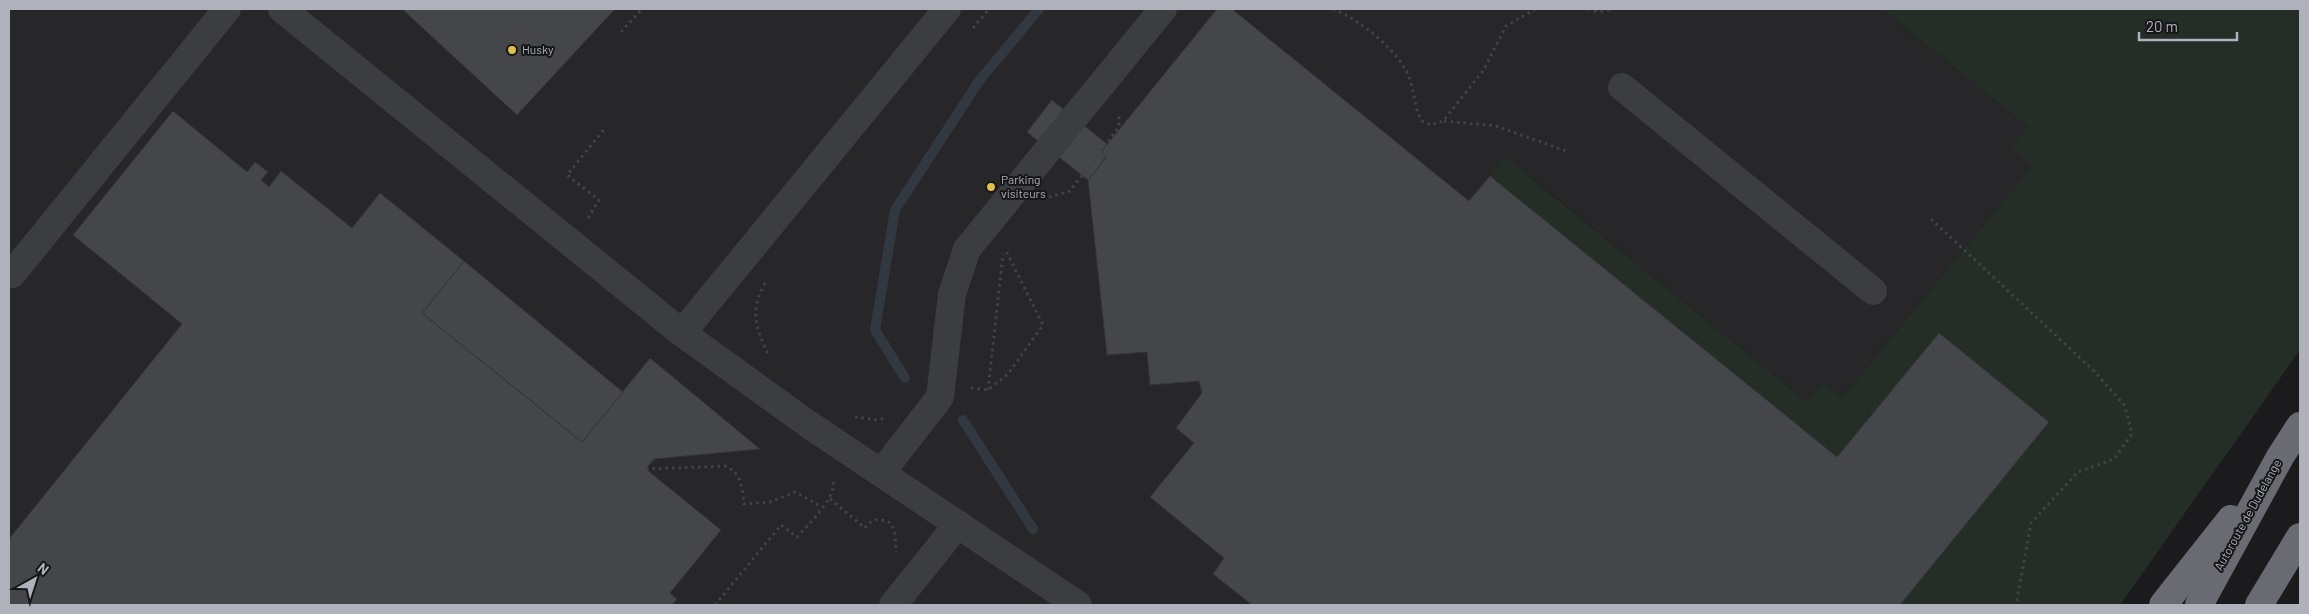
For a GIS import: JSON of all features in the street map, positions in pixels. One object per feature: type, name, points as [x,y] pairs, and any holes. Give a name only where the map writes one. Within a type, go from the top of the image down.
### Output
[{"type":"highway","name":"Autoroute de Dudelange","points":[[2199,605],[2280,457],[2300,426]]},
{"type":"highway","points":[[2163,605],[2280,457]]},
{"type":"highway","points":[[2259,605],[2300,537]]},
{"type":"lane","points":[[10,275],[227,9]]},
{"type":"lane","points":[[282,9],[682,334],[881,473],[1078,605]]},
{"type":"lane","points":[[682,334],[947,9]]},
{"type":"lane","points":[[881,473],[940,397],[952,294],[967,250],[1164,9]]},
{"type":"lane","points":[[1622,87],[1873,291]]},
{"type":"lane","points":[[893,605],[958,524]]},
{"type":"path","points":[[621,32],[642,9]]},
{"type":"path","points":[[970,32],[989,9]]},
{"type":"path","points":[[1334,9],[1360,24],[1393,52],[1410,78],[1417,114],[1422,121],[1431,125],[1443,121],[1496,126],[1569,152]]},
{"type":"path","points":[[1443,121],[1483,71],[1506,26],[1535,9]]},
{"type":"path","points":[[1588,9],[1599,12],[1613,9]]},
{"type":"path","points":[[1046,198],[1070,191],[1119,127],[1119,109]]},
{"type":"path","points":[[572,244],[599,200],[567,175],[606,127]]},
{"type":"path","points":[[1931,219],[2094,371],[2125,406],[2132,434],[2114,459],[2078,472],[2031,523],[2016,605]]},
{"type":"path","points":[[969,388],[988,390],[1008,374],[1043,326],[1004,247],[988,390]]},
{"type":"path","points":[[771,276],[765,284],[757,303],[756,328],[772,362]]},
{"type":"path","points":[[848,413],[856,417],[878,420],[898,413],[916,426]]},
{"type":"path","points":[[646,469],[726,466],[735,470],[740,480],[744,504],[770,502],[795,492],[822,507]]},
{"type":"path","points":[[715,605],[781,525],[797,538],[834,493],[835,483],[829,475]]},
{"type":"path","points":[[830,499],[865,528],[871,520],[880,518],[891,523],[896,535],[897,558]]},
{"type":"shaded area","points":[[9,9],[1882,9],[2028,127],[2032,166],[1842,398],[1807,402],[1524,172],[1838,456],[1939,333],[2049,422],[1900,605],[9,605]]},
{"type":"shaded area","points":[[1882,9],[2300,9],[2300,350],[2120,605],[1900,605],[2049,422],[1939,333],[1837,457],[1490,176],[1505,157],[1807,402],[1823,383],[1842,398],[2032,166],[2011,148],[2028,127]]},
{"type":"building","name":"Husky","points":[[402,9],[615,9],[517,115]]},
{"type":"building","points":[[1217,9],[1232,9],[1469,201],[1490,176],[1837,457],[1939,333],[2049,422],[1900,605],[1252,605],[1213,574],[1224,558],[1150,497],[1194,443],[1176,428],[1202,393],[1199,381],[1150,385],[1147,352],[1107,355],[1088,180],[1106,157],[1101,152]]},
{"type":"building","points":[[1052,100],[1107,144],[1101,152],[1106,157],[1088,180],[1027,132]]},
{"type":"building","points":[[173,111],[247,172],[255,162],[268,172],[261,180],[269,187],[281,171],[352,228],[380,193],[464,261],[422,313],[582,442],[650,358],[760,449],[654,459],[646,469],[721,530],[670,593],[677,599],[672,605],[9,605],[9,539],[182,324],[73,235]]},
{"type":"building","points":[[464,261],[623,392],[582,442],[422,313]]},
{"type":"waterway","points":[[905,378],[875,330],[895,210],[979,81],[1039,9]]},
{"type":"waterway","points":[[963,420],[1033,529]]},
{"type":"place","name":"Husky","points":[[512,50]]},
{"type":"place","name":"Parking visiteurs","points":[[991,187]]}]
